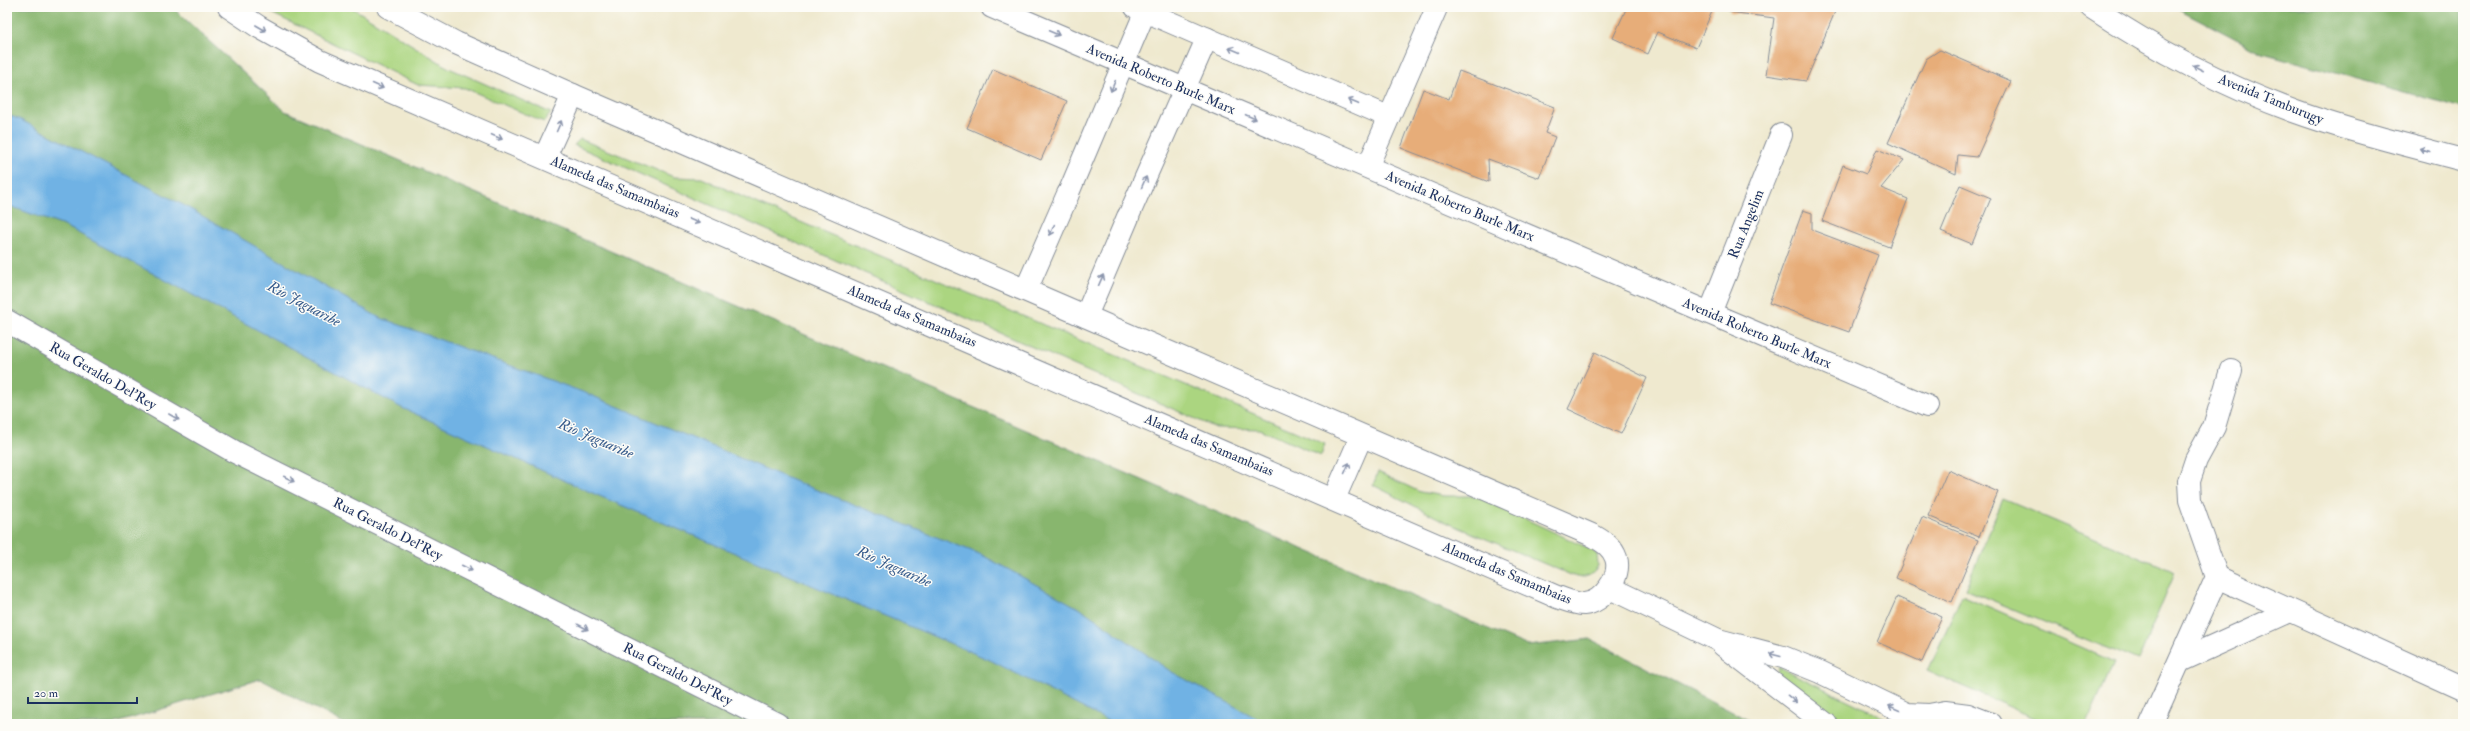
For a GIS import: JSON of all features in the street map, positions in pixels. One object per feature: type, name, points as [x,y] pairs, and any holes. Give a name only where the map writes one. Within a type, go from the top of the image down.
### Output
[{"type":"street","name":"Alameda das Samambaias","points":[[229,7],[259,27],[320,61],[1334,498],[1570,602],[1586,604],[1598,599],[1610,588]]},
{"type":"street","points":[[388,7],[456,43],[573,95],[1086,316],[1361,437],[1592,535],[1608,544],[1616,558],[1616,572],[1610,588],[1718,640],[1782,657],[1820,672],[1907,714],[1927,720],[1945,712],[1968,715],[1991,724]]},
{"type":"street","name":"Avenida Roberto Burle Marx","points":[[992,7],[1021,12],[1123,63],[1368,166],[1927,406]]},
{"type":"street","name":"Avenida Tamburugy","points":[[2091,7],[2168,52],[2237,88],[2298,112],[2463,160]]},
{"type":"street","points":[[545,157],[573,95]]},
{"type":"street","name":"Rua Angelim","points":[[1710,313],[1781,135]]},
{"type":"street","points":[[1026,290],[1068,194]]},
{"type":"street","points":[[1086,316],[1128,218]]},
{"type":"street","name":"Rua Geraldo Del'Rey","points":[[7,321],[235,452],[777,724]]},
{"type":"street","points":[[2151,724],[2217,577],[2190,500],[2189,481],[2196,460],[2214,427],[2231,370]]},
{"type":"street","points":[[1334,498],[1361,437]]},
{"type":"street","points":[[2217,577],[2463,689]]},
{"type":"street","points":[[2180,661],[2290,611]]},
{"type":"street","points":[[1718,640],[1826,724]]},
{"type":"lane","points":[[1368,166],[1436,7]]},
{"type":"lane","points":[[1068,194],[1123,63],[1140,9],[1389,117]]},
{"type":"lane","points":[[1128,218],[1207,38]]},
{"type":"green space","points":[[7,7],[172,7],[285,111],[1528,646],[1590,639],[1756,724],[345,724],[260,679],[113,724],[7,724]]},
{"type":"green space","points":[[259,7],[351,7],[449,68],[551,113],[544,122],[465,88],[418,85]]},
{"type":"green space","points":[[2175,7],[2463,7],[2463,108],[2263,53]]},
{"type":"green space","points":[[580,139],[674,177],[702,178],[758,204],[1325,444],[1321,456],[1259,429],[1216,428],[574,145]]},
{"type":"green space","points":[[1378,472],[1420,492],[1444,496],[1476,496],[1588,548],[1597,554],[1598,566],[1592,573],[1583,577],[1571,575],[1446,522],[1373,485]]},
{"type":"green space","points":[[2003,499],[2175,572],[2138,661],[1965,589]]},
{"type":"green space","points":[[1962,595],[2114,662],[2087,724],[2048,724],[1928,671]]},
{"type":"green space","points":[[1779,667],[1889,720],[1894,724],[1846,724],[1775,678]]},
{"type":"water","name":"Rio Jaguaribe","points":[[7,115],[19,119],[185,206],[378,317],[588,394],[794,481],[982,555],[1084,611],[1170,671],[1267,724],[1114,724],[990,660],[597,495],[400,407],[67,227],[7,205]]},
{"type":"building","points":[[1627,7],[1714,7],[1696,48],[1658,32],[1648,54],[1613,38]]},
{"type":"building","points":[[1731,7],[1837,7],[1806,81],[1766,75],[1774,18],[1729,12]]},
{"type":"building","points":[[1940,50],[2011,81],[1977,157],[1958,155],[1956,174],[1888,143],[1926,59]]},
{"type":"building","points":[[993,69],[1067,101],[1041,160],[967,128]]},
{"type":"building","points":[[1459,71],[1555,107],[1545,133],[1555,137],[1539,178],[1488,159],[1489,182],[1401,148],[1423,89],[1449,99]]},
{"type":"building","points":[[1877,149],[1904,160],[1881,188],[1908,199],[1889,247],[1822,221],[1843,165],[1866,174]]},
{"type":"building","points":[[1960,185],[1991,198],[1972,244],[1941,231]]},
{"type":"building","points":[[1803,210],[1812,213],[1812,230],[1878,255],[1849,332],[1769,303]]},
{"type":"building","points":[[1595,352],[1647,378],[1621,434],[1568,409]]},
{"type":"building","points":[[1948,470],[1998,492],[1979,537],[1928,516]]},
{"type":"building","points":[[1922,517],[1978,540],[1952,602],[1896,578]]},
{"type":"building","points":[[1897,597],[1942,617],[1922,662],[1877,642]]}]
